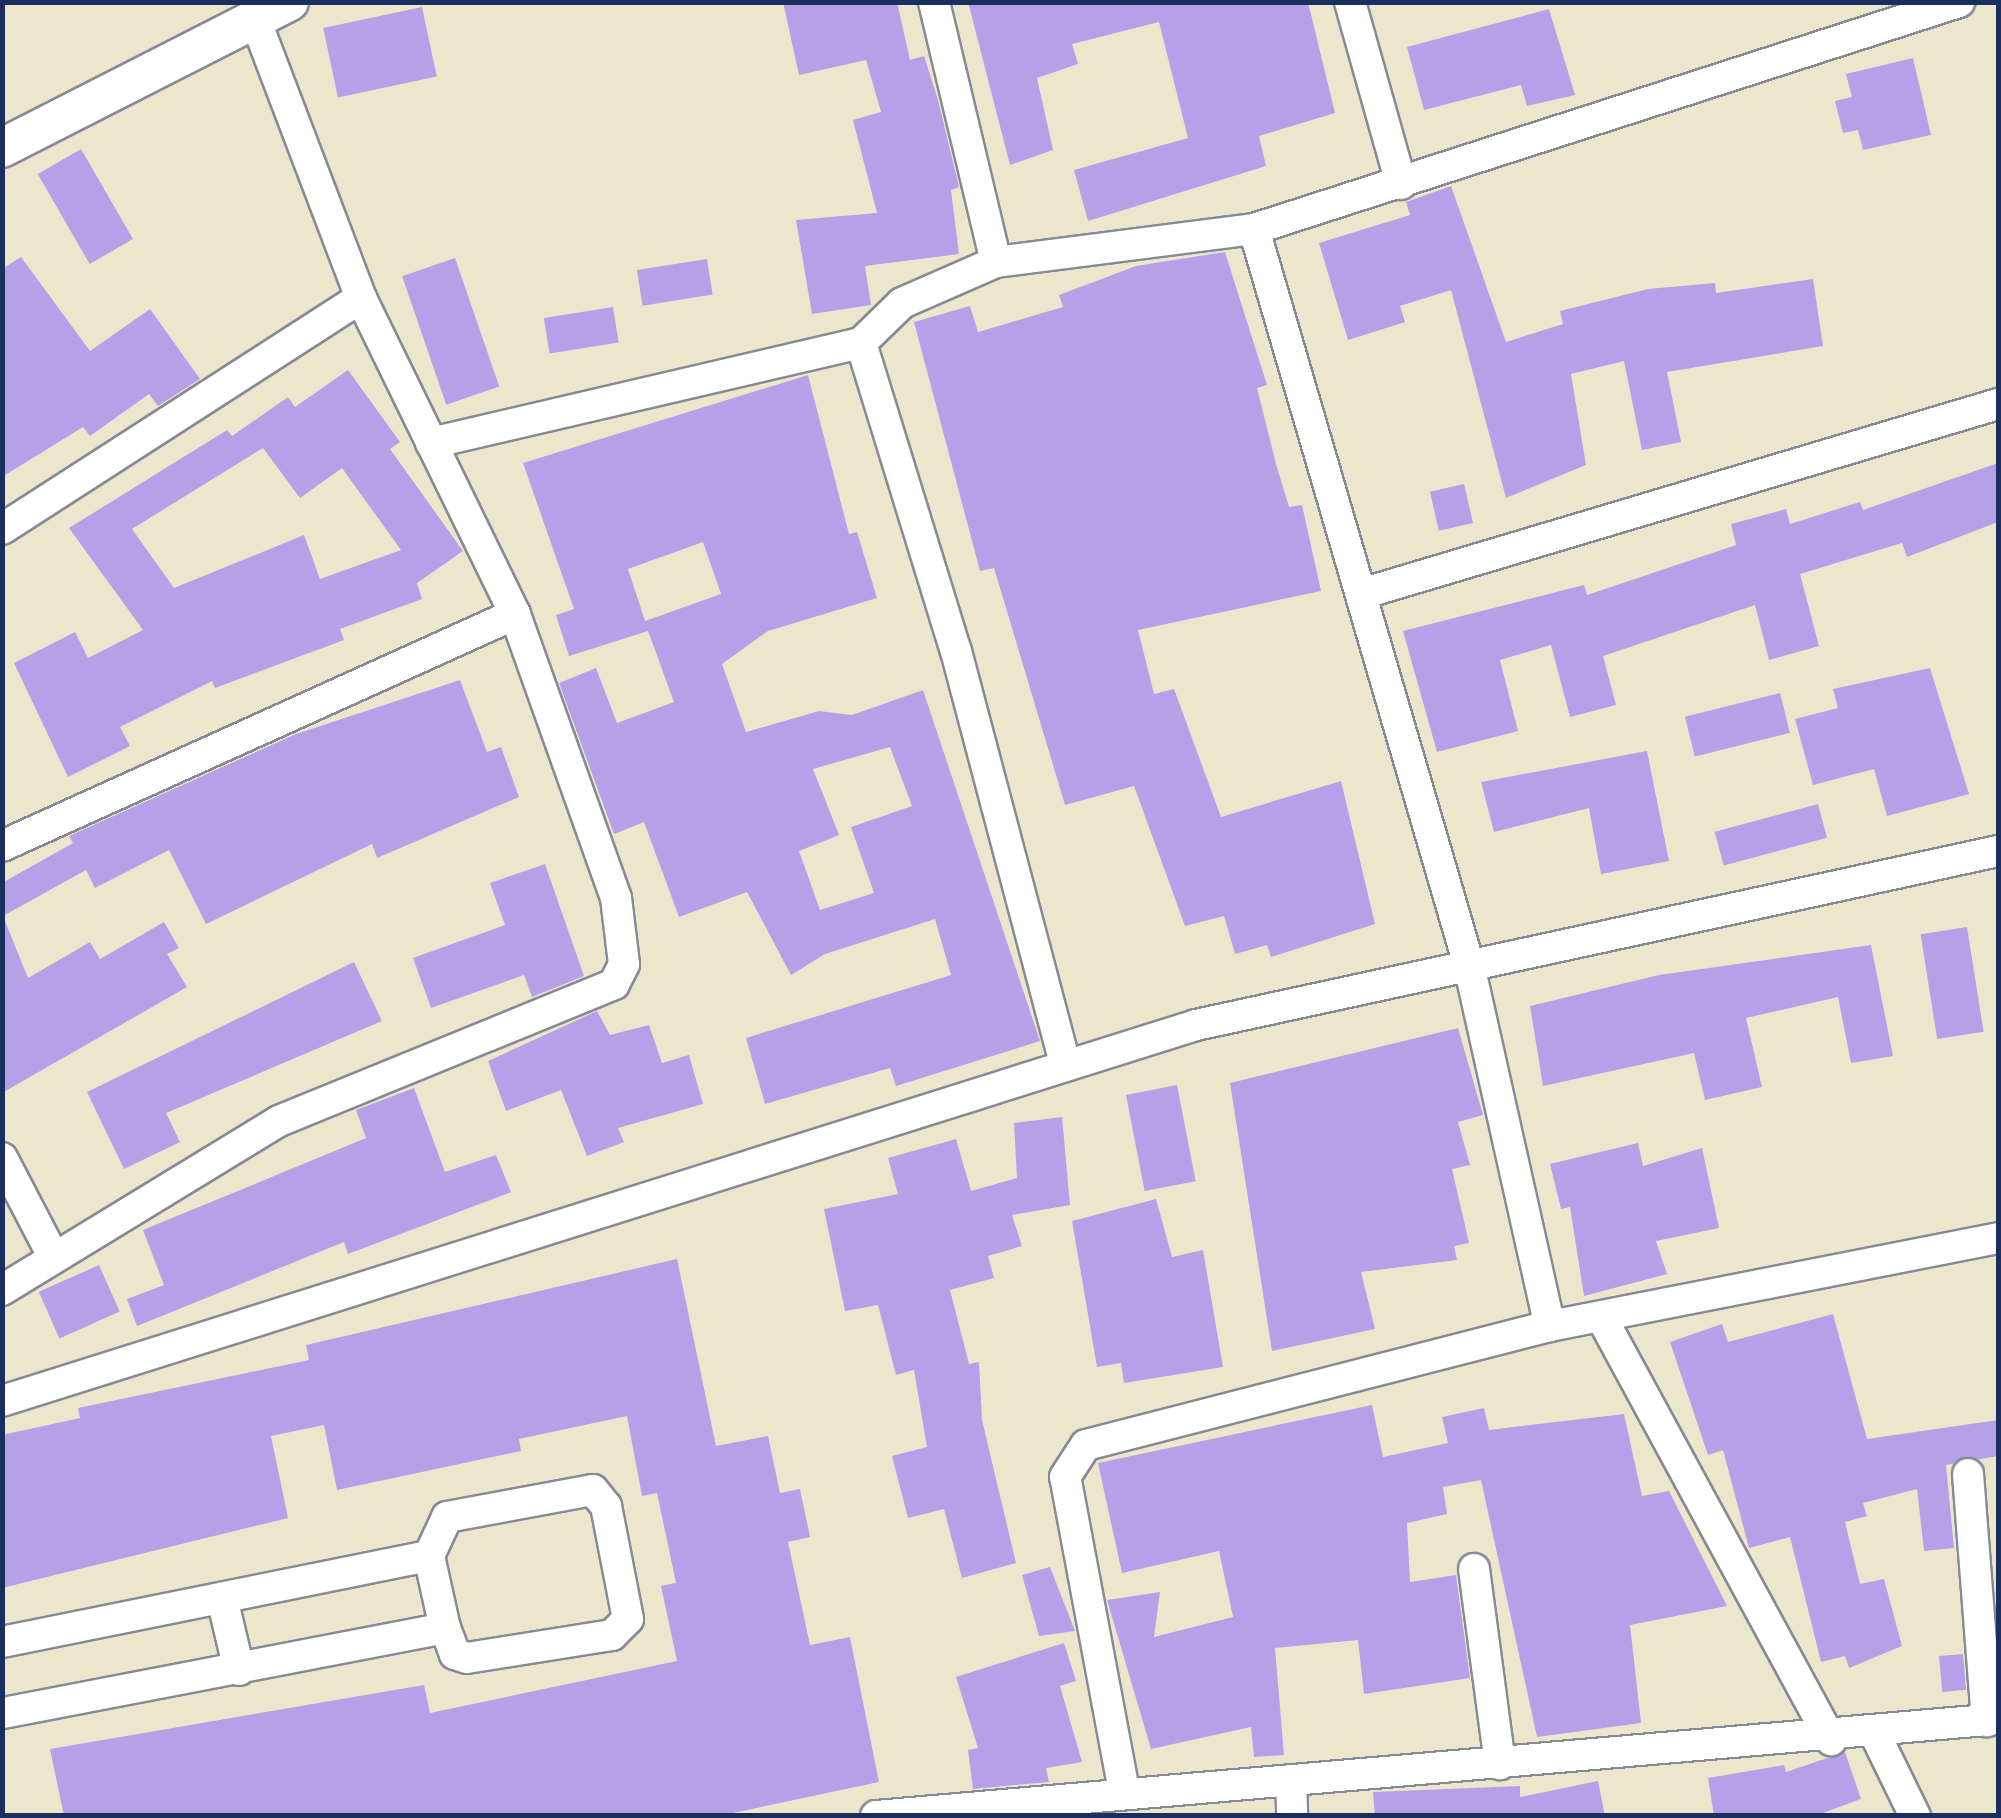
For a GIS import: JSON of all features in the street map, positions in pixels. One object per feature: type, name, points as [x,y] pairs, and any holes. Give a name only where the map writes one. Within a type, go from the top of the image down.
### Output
[{"type":"street","points":[[934,2],[996,262]]},
{"type":"street","points":[[1350,2],[1401,184]]},
{"type":"street","points":[[432,443],[861,343],[902,302],[996,262],[1254,230],[1959,2]]},
{"type":"street","points":[[2,148],[271,10],[361,298],[515,614],[616,898],[625,938],[614,984],[279,1120],[52,1254],[2,1290]]},
{"type":"street","points":[[1254,230],[1469,965],[1550,1326]]},
{"type":"street","points":[[2,529],[361,298]]},
{"type":"street","points":[[861,343],[956,651],[1066,1066]]},
{"type":"street","points":[[1360,594],[1998,404]]},
{"type":"street","points":[[2,846],[515,614]]},
{"type":"street","points":[[2,1401],[1196,1025],[1998,852]]},
{"type":"street","points":[[2,1158],[52,1254]]},
{"type":"street","points":[[1124,1791],[1065,1477],[1070,1459],[1106,1435],[1550,1326],[1604,1322],[1998,1238]]},
{"type":"street","points":[[1604,1322],[1831,1740]]},
{"type":"street","points":[[876,1816],[1124,1791],[1831,1740],[1993,1720],[1968,1474]]},
{"type":"street","points":[[593,1490],[606,1506],[628,1619],[619,1632],[467,1658],[454,1654],[429,1556],[446,1517],[593,1490]]},
{"type":"street","points":[[2,1642],[429,1556]]},
{"type":"street","points":[[1474,1569],[1500,1764]]},
{"type":"street","points":[[222,1598],[239,1670]]},
{"type":"street","points":[[2,1713],[445,1628]]},
{"type":"street","points":[[1876,1736],[1914,1816]]},
{"type":"street","points":[[1291,1780],[1292,1816]]},
{"type":"building","points":[[783,2],[897,2],[910,60],[924,56],[938,100],[959,187],[951,190],[959,254],[865,266],[871,305],[812,314],[796,220],[877,213],[853,120],[881,112],[866,60],[799,75]]},
{"type":"building","points":[[968,2],[1308,2],[1335,113],[1259,136],[1266,166],[1088,221],[1074,170],[1188,138],[1159,22],[1072,44],[1078,64],[1037,78],[1053,150],[1010,165]]},
{"type":"building","points":[[422,7],[437,76],[338,97],[323,28]]},
{"type":"building","points":[[1549,9],[1575,95],[1527,106],[1521,85],[1424,110],[1407,47]]},
{"type":"building","points":[[1913,58],[1931,135],[1863,150],[1858,130],[1843,133],[1835,101],[1852,97],[1846,74]]},
{"type":"building","points":[[81,149],[133,239],[90,264],[38,174]]},
{"type":"building","points":[[1451,186],[1506,342],[1563,324],[1560,311],[1648,289],[1715,283],[1716,293],[1813,279],[1823,346],[1667,372],[1681,442],[1642,450],[1624,361],[1571,374],[1586,465],[1506,498],[1451,290],[1400,306],[1405,322],[1348,340],[1319,243],[1410,215],[1406,202]]},
{"type":"building","points":[[1225,252],[1267,385],[1257,388],[1276,464],[1289,507],[1302,505],[1321,591],[1138,630],[1154,694],[1174,689],[1221,817],[1341,781],[1375,924],[1271,957],[1267,945],[1235,954],[1224,916],[1185,926],[1134,786],[1065,805],[994,568],[980,571],[914,322],[970,306],[978,332],[1063,307],[1059,295],[1136,266]]},
{"type":"building","points":[[21,257],[90,351],[150,309],[200,379],[158,406],[149,394],[90,436],[83,427],[2,477],[2,269]]},
{"type":"building","points":[[455,258],[499,387],[446,405],[402,276]]},
{"type":"building","points":[[707,259],[713,295],[643,306],[637,270]]},
{"type":"building","points":[[613,307],[619,343],[549,354],[544,318]]},
{"type":"building","points":[[348,370],[400,442],[390,449],[463,551],[417,583],[422,599],[340,629],[344,640],[215,688],[212,681],[120,727],[130,746],[68,777],[14,663],[75,632],[88,658],[143,630],[69,528],[227,430],[232,436],[288,397],[295,407]],"holes":[[[263,448],[300,498],[342,468],[401,550],[320,579],[304,535],[174,588],[132,529]]]},
{"type":"building","points":[[808,375],[849,534],[857,532],[877,598],[768,631],[722,664],[746,732],[819,711],[852,715],[923,690],[1040,1041],[896,1086],[890,1068],[765,1104],[746,1038],[951,975],[935,919],[825,954],[791,975],[747,892],[679,917],[644,822],[614,834],[559,683],[596,668],[617,723],[674,702],[648,631],[569,656],[556,615],[574,609],[523,463]],"holes":[[[703,542],[721,594],[645,621],[628,569]],[[890,747],[912,806],[851,827],[874,893],[820,910],[799,851],[839,835],[813,769]]]},
{"type":"building","points":[[1998,463],[1998,522],[1907,557],[1902,543],[1800,574],[1819,646],[1769,660],[1755,605],[1603,656],[1616,705],[1570,717],[1551,645],[1500,660],[1518,731],[1437,752],[1403,631],[1584,585],[1587,595],[1736,545],[1731,524],[1786,509],[1790,524],[1860,502],[1863,510]]},
{"type":"building","points":[[1464,484],[1473,523],[1439,531],[1430,492]]},
{"type":"building","points":[[1930,668],[1969,794],[1887,816],[1874,769],[1813,785],[1795,719],[1838,708],[1833,689]]},
{"type":"building","points":[[460,680],[487,752],[501,747],[519,797],[377,858],[372,844],[206,924],[169,850],[95,888],[86,870],[3,916],[28,978],[90,942],[100,959],[164,922],[179,948],[167,954],[187,987],[2,1093],[2,883],[73,843],[69,836],[296,734]]},
{"type":"building","points":[[1780,693],[1790,733],[1695,756],[1685,717]]},
{"type":"building","points":[[1647,751],[1669,861],[1601,874],[1589,808],[1494,832],[1481,782]]},
{"type":"building","points":[[1818,804],[1827,838],[1724,866],[1715,832]]},
{"type":"building","points":[[545,864],[584,976],[532,997],[524,975],[431,1008],[413,958],[505,925],[490,883]]},
{"type":"building","points":[[1967,927],[1984,1032],[1937,1039],[1921,934]]},
{"type":"building","points":[[1871,945],[1893,1056],[1851,1063],[1838,997],[1746,1018],[1762,1087],[1705,1100],[1694,1053],[1543,1086],[1530,1006],[1659,975]]},
{"type":"building","points":[[354,962],[382,1021],[166,1113],[180,1142],[124,1169],[87,1092]]},
{"type":"building","points":[[597,1011],[610,1035],[649,1025],[662,1063],[689,1055],[703,1104],[618,1128],[624,1142],[587,1156],[561,1090],[506,1111],[488,1061]]},
{"type":"building","points":[[1458,1028],[1483,1115],[1458,1122],[1470,1165],[1452,1169],[1469,1243],[1454,1246],[1457,1260],[1361,1272],[1375,1329],[1272,1351],[1230,1083]]},
{"type":"building","points":[[1177,1085],[1196,1181],[1145,1191],[1126,1095]]},
{"type":"building","points":[[414,1088],[445,1172],[496,1155],[511,1192],[348,1254],[344,1242],[137,1326],[127,1299],[164,1285],[143,1230],[366,1138],[356,1110]]},
{"type":"building","points":[[1062,1117],[1070,1205],[1012,1215],[1022,1246],[988,1256],[994,1278],[950,1290],[969,1364],[979,1362],[982,1420],[1016,1563],[962,1578],[944,1509],[908,1518],[892,1456],[927,1447],[914,1370],[896,1375],[878,1305],[845,1311],[824,1209],[898,1194],[888,1158],[956,1139],[971,1191],[1017,1178],[1014,1123]]},
{"type":"building","points":[[1638,1143],[1643,1166],[1702,1148],[1719,1228],[1656,1241],[1667,1274],[1584,1296],[1570,1207],[1561,1209],[1550,1164]]},
{"type":"building","points":[[1156,1199],[1172,1257],[1203,1250],[1223,1367],[1124,1383],[1121,1363],[1097,1367],[1072,1221]]},
{"type":"building","points":[[677,1259],[716,1446],[768,1436],[780,1493],[800,1489],[810,1537],[788,1542],[810,1645],[850,1637],[879,1782],[719,1816],[64,1816],[50,1749],[424,1685],[430,1713],[677,1661],[661,1586],[676,1583],[657,1493],[642,1496],[627,1416],[519,1439],[521,1451],[337,1490],[324,1425],[271,1436],[288,1518],[2,1588],[2,1435],[80,1418],[78,1408],[309,1360],[306,1345]]},
{"type":"building","points":[[99,1265],[120,1312],[59,1338],[39,1292]]},
{"type":"building","points":[[1833,1314],[1867,1439],[1998,1420],[1998,1456],[1946,1465],[1954,1548],[1924,1551],[1917,1489],[1863,1503],[1867,1516],[1845,1522],[1860,1584],[1884,1579],[1902,1646],[1849,1668],[1845,1656],[1821,1662],[1790,1537],[1749,1548],[1723,1450],[1708,1455],[1670,1342],[1722,1324],[1728,1342]]},
{"type":"building","points":[[1372,1405],[1383,1457],[1448,1443],[1442,1417],[1484,1408],[1489,1430],[1624,1414],[1642,1496],[1669,1491],[1727,1606],[1630,1625],[1641,1723],[1537,1737],[1481,1480],[1443,1487],[1447,1514],[1407,1523],[1410,1582],[1456,1575],[1470,1678],[1364,1694],[1358,1640],[1275,1648],[1284,1755],[1254,1757],[1251,1727],[1151,1749],[1107,1600],[1160,1592],[1154,1637],[1233,1617],[1219,1551],[1122,1573],[1098,1463]]},
{"type":"building","points":[[1050,1567],[1075,1631],[1039,1636],[1022,1575]]},
{"type":"building","points":[[1064,1643],[1076,1681],[1060,1686],[1082,1762],[1046,1768],[1049,1782],[973,1789],[968,1750],[978,1748],[956,1677]]},
{"type":"building","points":[[1963,1654],[1966,1690],[1942,1692],[1939,1656]]},
{"type":"building","points":[[1845,1752],[1861,1799],[1815,1816],[1714,1816],[1708,1778],[1784,1765],[1786,1772]]},
{"type":"building","points":[[1598,1781],[1605,1816],[1375,1816],[1373,1792],[1520,1786],[1520,1797]]}]
